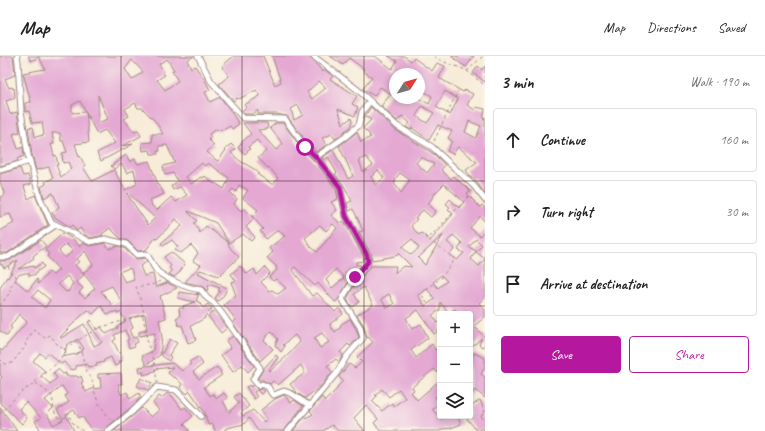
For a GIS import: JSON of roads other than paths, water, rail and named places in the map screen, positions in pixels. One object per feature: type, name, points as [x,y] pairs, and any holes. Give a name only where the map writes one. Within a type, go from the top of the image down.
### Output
[{"type":"street","points":[[2,257],[8,257],[54,226],[40,198],[30,161],[20,111],[17,56]]},
{"type":"street","points":[[198,56],[211,81],[243,118],[285,119],[305,147],[316,157],[340,187],[346,216],[367,255],[368,262],[350,284],[342,299],[360,327],[363,338],[347,356],[336,374],[288,431]]},
{"type":"street","points":[[313,56],[358,90],[397,126],[432,147],[474,186],[485,200]]},
{"type":"street","points":[[316,157],[346,137],[359,125],[362,112],[370,101]]},
{"type":"street","points":[[0,170],[30,161]]},
{"type":"street","points":[[51,222],[90,242],[105,240],[126,244],[137,254],[146,254],[151,259],[157,271],[192,289],[201,290],[207,298],[214,303],[244,344],[252,359],[260,368],[252,379],[259,386],[262,384],[268,387],[274,395],[284,391],[292,394],[310,406]]},
{"type":"street","points":[[108,431],[133,411],[157,387],[176,390],[201,416]]}]
